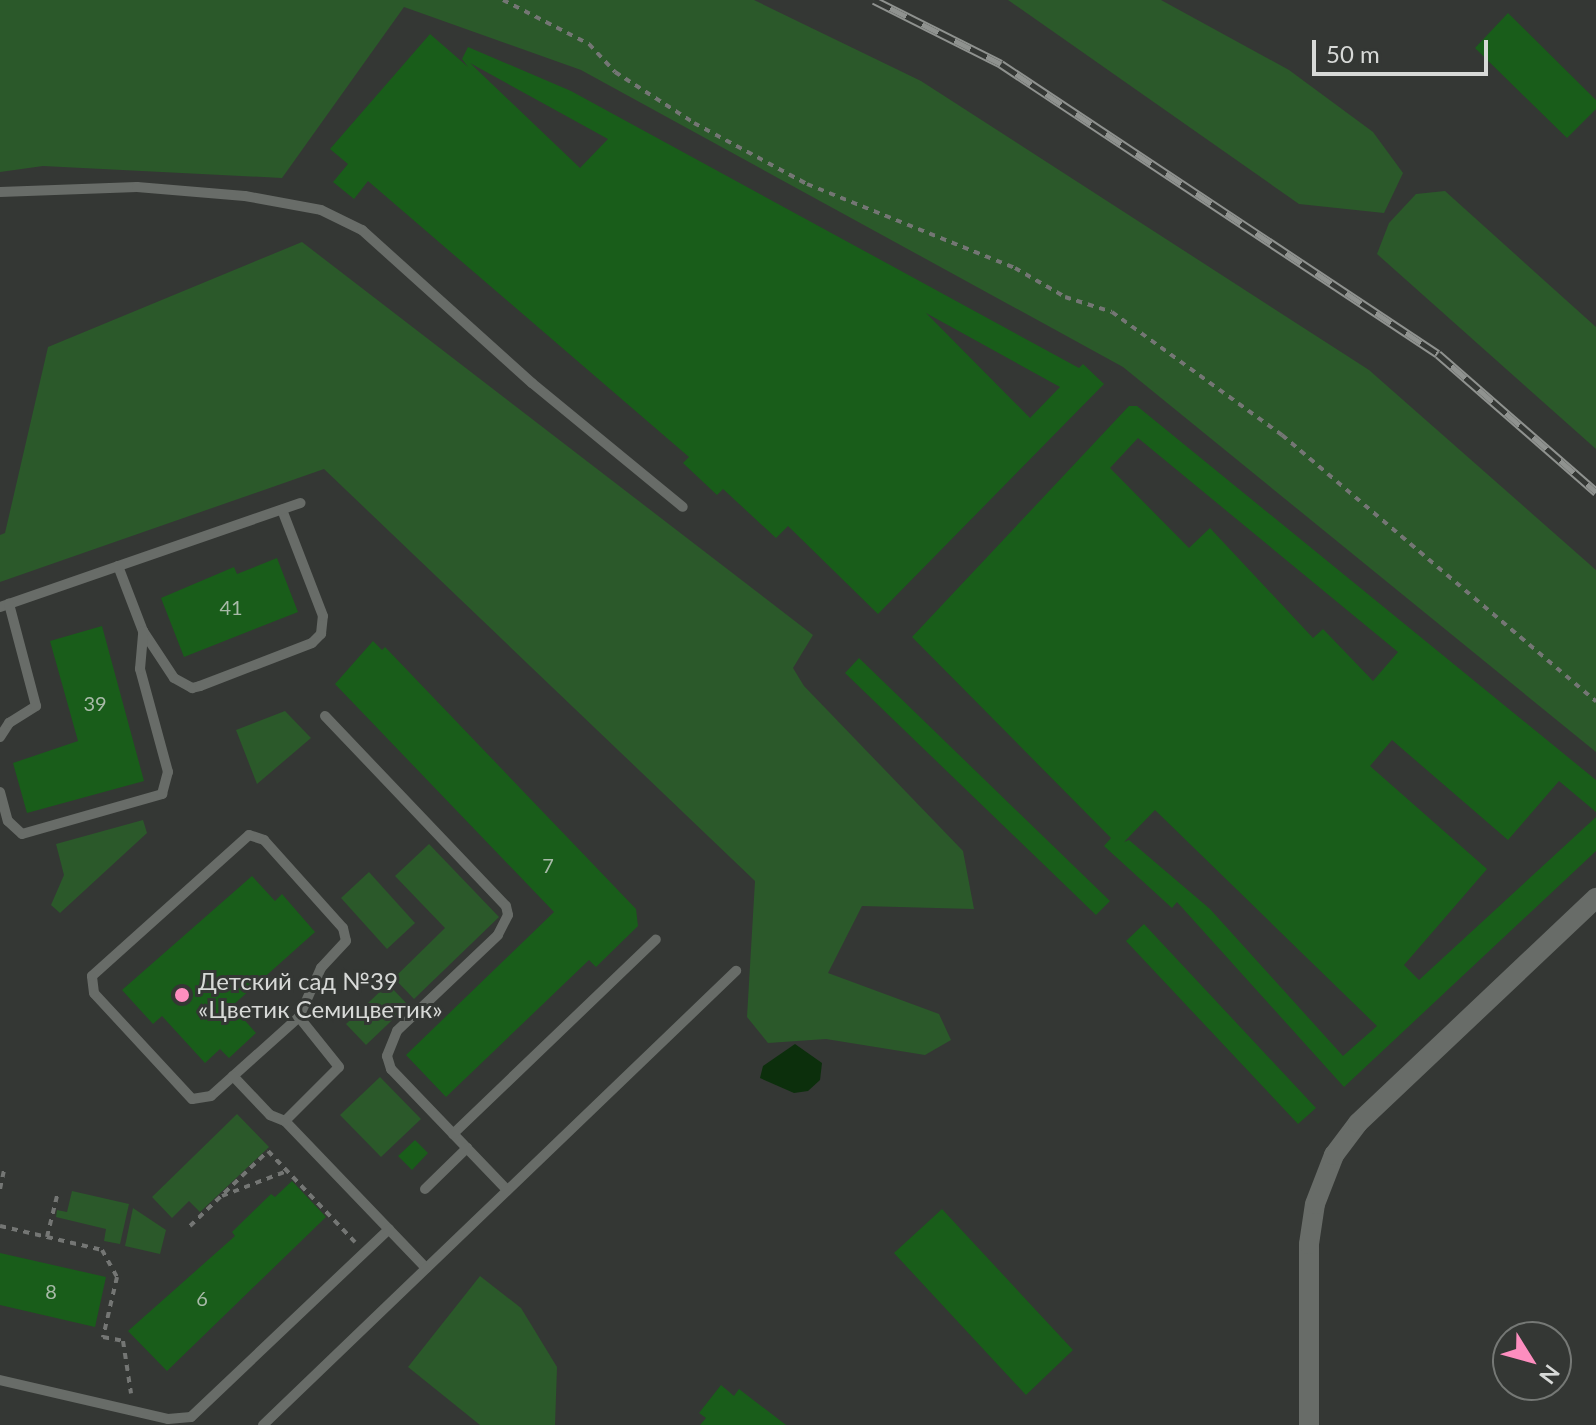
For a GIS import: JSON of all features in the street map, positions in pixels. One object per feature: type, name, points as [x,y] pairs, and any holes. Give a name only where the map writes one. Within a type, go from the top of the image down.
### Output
[{"type":"street","points":[[1309,1425],[1309,1244],[1315,1204],[1334,1155],[1358,1123],[1596,898]]},
{"type":"lane","points":[[0,192],[137,187],[245,196],[321,210],[362,230],[532,383],[683,507]]},
{"type":"lane","points":[[0,737],[9,723],[36,706],[4,605],[300,503]]},
{"type":"lane","points":[[118,566],[143,631],[174,678],[192,688],[312,643],[325,626],[282,510]]},
{"type":"lane","points":[[0,792],[8,821],[22,834],[162,794],[168,772],[140,669],[143,631]]},
{"type":"lane","points":[[325,716],[506,906],[508,915],[498,935],[389,1044],[391,1069],[507,1190]]},
{"type":"lane","points":[[249,835],[264,840],[347,935],[321,968],[299,1017],[233,1076],[211,1096],[192,1099],[90,985],[99,968],[249,835]]},
{"type":"lane","points":[[453,1134],[656,939]]},
{"type":"lane","points":[[263,1425],[736,971]]},
{"type":"lane","points":[[285,1121],[339,1067],[299,1017]]},
{"type":"lane","points":[[233,1076],[270,1115],[285,1121],[426,1268]]},
{"type":"lane","points":[[425,1189],[467,1148]]},
{"type":"lane","points":[[0,1380],[180,1421],[191,1417],[389,1229]]},
{"type":"path","points":[[503,0],[589,44],[615,72],[694,123],[807,184],[1015,268],[1065,297],[1112,312],[1282,435],[1596,701]]},
{"type":"path","points":[[190,1226],[268,1151],[365,1252]]},
{"type":"path","points":[[0,1189],[4,1170]]},
{"type":"path","points":[[220,1197],[287,1171]]},
{"type":"path","points":[[47,1237],[58,1192]]},
{"type":"path","points":[[0,1226],[102,1250],[117,1277],[103,1337],[123,1341],[134,1411]]},
{"type":"shaded area","points":[[0,0],[754,0],[921,81],[1369,370],[1596,570],[1596,752],[1123,367],[581,70],[404,7],[282,178],[43,166],[0,172]]},
{"type":"shaded area","points":[[1008,0],[1161,0],[1289,70],[1373,132],[1403,173],[1384,213],[1299,204]]},
{"type":"shaded area","points":[[1445,191],[1596,327],[1596,449],[1377,254],[1389,223],[1416,194]]},
{"type":"shaded area","points":[[302,242],[813,635],[793,668],[804,686],[963,851],[974,909],[862,906],[828,973],[939,1014],[951,1040],[925,1055],[826,1039],[768,1043],[747,1017],[755,881],[324,469],[0,582],[0,535],[5,533],[48,347]]},
{"type":"shaded area","points":[[285,711],[311,738],[257,784],[236,730]]},
{"type":"shaded area","points":[[143,820],[147,833],[60,913],[51,905],[64,875],[56,844]]},
{"type":"shaded area","points":[[429,844],[499,917],[414,999],[394,978],[445,928],[395,876]]},
{"type":"shaded area","points":[[369,872],[415,923],[387,949],[341,898]]},
{"type":"shaded area","points":[[388,984],[408,1005],[366,1045],[346,1024]]},
{"type":"shaded area","points":[[795,1044],[822,1063],[820,1080],[808,1091],[794,1093],[760,1078],[763,1066]]},
{"type":"shaded area","points":[[380,1077],[421,1119],[381,1157],[340,1115]]},
{"type":"shaded area","points":[[237,1114],[269,1147],[200,1212],[189,1201],[172,1218],[152,1197]]},
{"type":"shaded area","points":[[72,1191],[129,1204],[120,1244],[104,1241],[106,1229],[56,1217],[57,1210],[67,1212]]},
{"type":"shaded area","points":[[133,1208],[166,1230],[160,1254],[125,1246]]},
{"type":"shaded area","points":[[480,1276],[521,1308],[557,1367],[555,1425],[480,1425],[408,1367]]},
{"type":"building","points":[[1508,13],[1596,100],[1596,109],[1567,138],[1475,48]]},
{"type":"building","points":[[430,34],[468,67],[462,59],[468,47],[571,91],[1079,368],[1083,364],[1104,384],[878,614],[788,526],[776,538],[723,489],[717,495],[683,463],[689,457],[368,181],[354,199],[333,182],[348,164],[330,149]],"holes":[[[470,63],[608,139],[580,168]],[[926,313],[1060,387],[1030,418]]]},
{"type":"building","points":[[1129,406],[1137,406],[1596,780],[1596,812],[1559,781],[1508,840],[1392,740],[1370,766],[1487,869],[1404,965],[1419,980],[1596,817],[1596,851],[1344,1087],[1177,902],[1172,908],[1104,846],[1111,838],[912,637]],"holes":[[[1138,438],[1398,652],[1373,681],[1323,629],[1313,638],[1210,528],[1189,548],[1110,468]],[[1155,810],[1377,1026],[1343,1056],[1210,909],[1129,840],[1124,842]]]},
{"type":"building","points":[[277,558],[298,612],[184,657],[161,598],[234,567],[237,574]]},
{"type":"building","points":[[102,626],[144,781],[27,813],[13,763],[78,741],[50,641]]},
{"type":"building","points":[[373,641],[382,650],[385,647],[636,909],[638,926],[596,967],[589,960],[446,1097],[406,1055],[554,912],[335,684]]},
{"type":"building","points":[[859,658],[1110,901],[1096,915],[845,673]]},
{"type":"building","points":[[252,876],[275,901],[282,894],[315,932],[232,1006],[256,1033],[229,1058],[220,1049],[205,1063],[162,1016],[153,1024],[122,990]]},
{"type":"building","points":[[1144,924],[1316,1108],[1298,1124],[1126,941]]},
{"type":"building","points":[[415,1140],[428,1153],[412,1170],[398,1156]]},
{"type":"building","points":[[292,1181],[326,1217],[167,1371],[128,1331],[235,1236],[232,1232],[271,1194],[275,1197]]},
{"type":"building","points":[[942,1209],[1073,1350],[1026,1395],[894,1253]]},
{"type":"building","points":[[0,1253],[106,1277],[95,1327],[0,1305]]},
{"type":"building","points":[[721,1385],[734,1396],[739,1389],[786,1425],[700,1425],[706,1418],[699,1413]]},
{"type":"railway","points":[[874,0],[1001,64],[1438,354],[1596,492]]},
{"type":"place","name":"Детский сад №39 «Цветик Семицветик»","points":[[182,995]]}]
